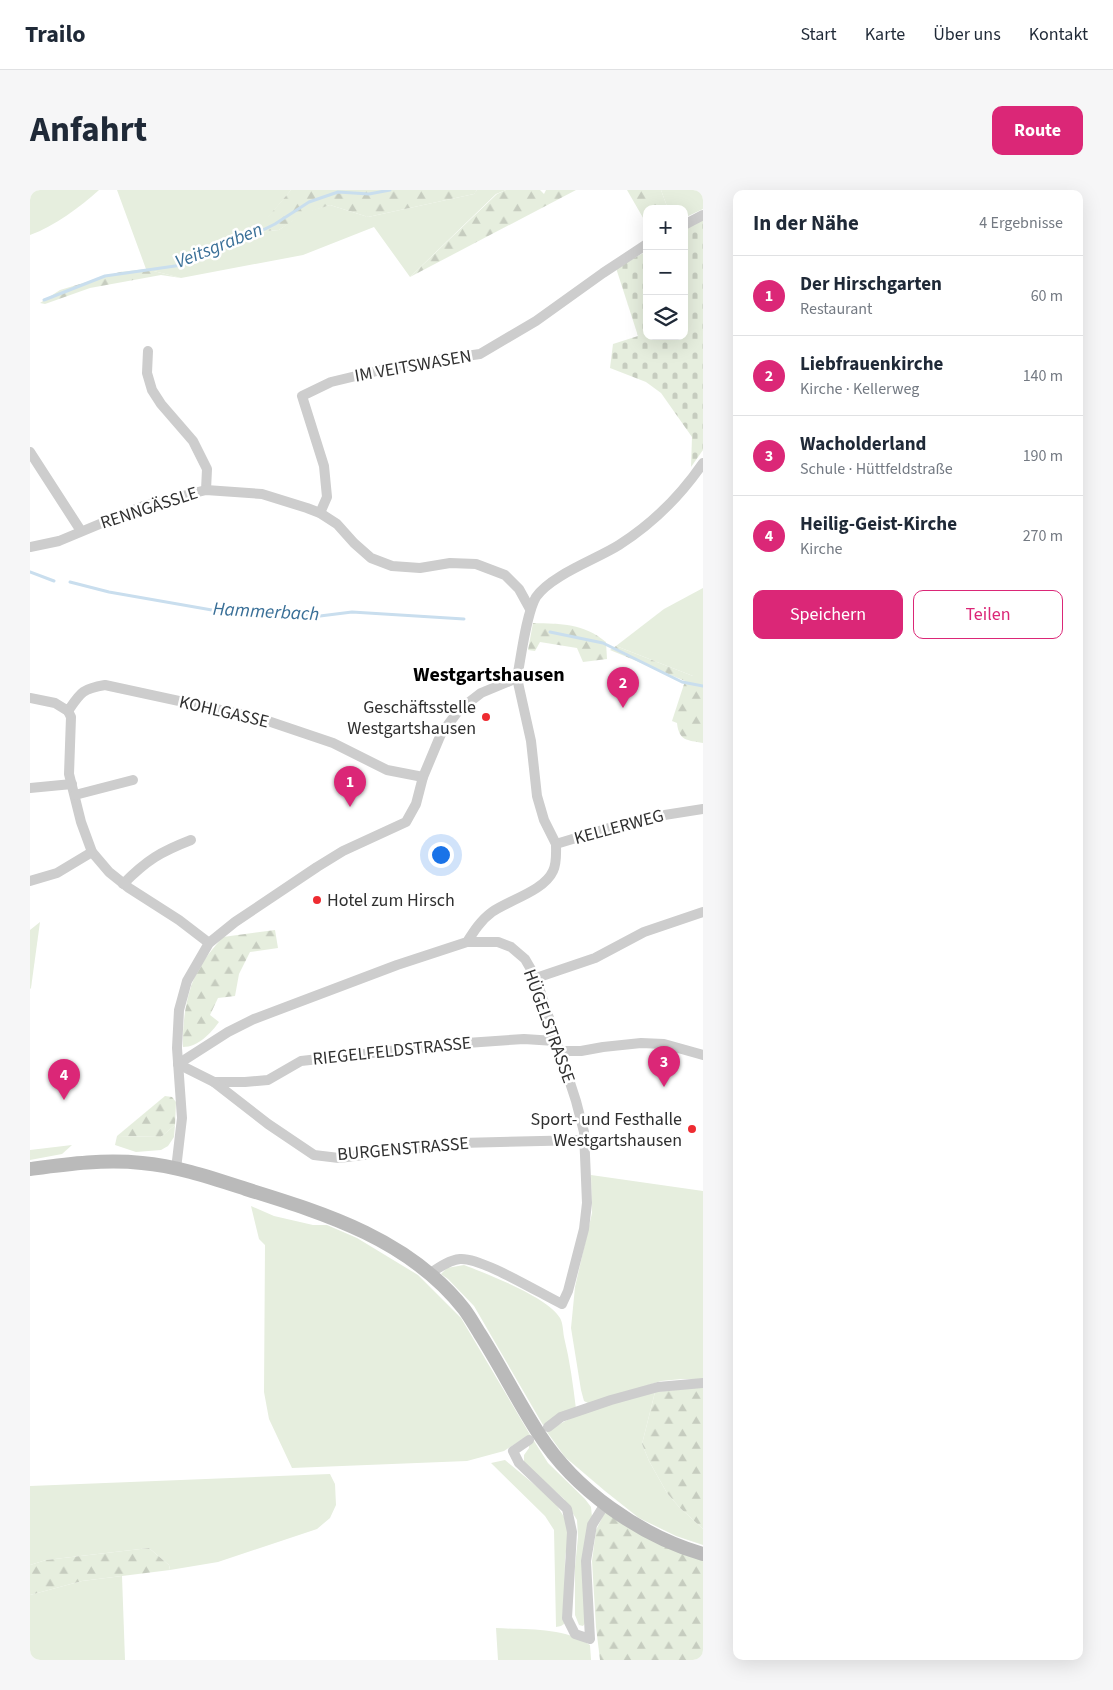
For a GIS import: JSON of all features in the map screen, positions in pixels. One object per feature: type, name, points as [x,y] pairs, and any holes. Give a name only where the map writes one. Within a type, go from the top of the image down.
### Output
[{"type":"main road","points":[[30,1169],[87,1162],[116,1161],[144,1163],[204,1175],[345,1222],[382,1240],[409,1257],[465,1310],[556,1460],[606,1504],[630,1522],[661,1540],[680,1548],[703,1554]]},
{"type":"street","points":[[688,223],[703,215]]},
{"type":"street","name":"IM VEITSWASEN","points":[[320,514],[327,497],[324,466],[302,396],[331,382],[402,365],[480,354],[536,321],[643,247]]},
{"type":"street","points":[[148,351],[147,373],[152,390],[161,404],[193,441],[207,469],[206,490]]},
{"type":"street","points":[[30,452],[81,531]]},
{"type":"street","points":[[694,476],[703,463]]},
{"type":"street","points":[[176,1170],[182,1118],[178,1064],[179,1010],[187,982],[209,943],[235,922],[317,867],[343,852],[406,822],[416,804],[423,778],[441,734],[459,710],[481,693],[517,678],[530,609],[537,596],[551,584],[579,566],[618,546],[645,527],[703,469]]},
{"type":"street","name":"RENNGÄSSLE","points":[[30,548],[59,541],[143,506],[206,490],[262,494],[320,514],[337,524],[371,558],[392,566],[420,568],[450,563],[476,564],[505,575],[518,589],[530,609]]},
{"type":"street","name":"KELLERWEG","points":[[517,678],[531,741],[537,796],[544,820],[556,844],[638,819],[703,809]]},
{"type":"street","name":"KOHLGASSE","points":[[68,711],[77,698],[88,688],[105,686],[262,719],[333,743],[387,770],[423,778]]},
{"type":"street","points":[[30,698],[55,703],[68,711],[71,718],[69,774],[81,822],[92,852],[109,872],[123,884],[179,920],[209,943]]},
{"type":"street","points":[[30,788],[73,789],[133,780]]},
{"type":"street","points":[[123,884],[142,864],[165,850],[191,840]]},
{"type":"street","points":[[467,942],[476,928],[491,913],[544,884],[553,872],[556,860],[556,844]]},
{"type":"street","points":[[30,881],[57,873],[92,852]]},
{"type":"street","points":[[536,978],[595,958],[644,932],[703,912]]},
{"type":"street","name":"HÜGELSTRASSE","points":[[178,1064],[228,1032],[254,1019],[397,966],[467,942],[498,942],[511,947],[524,959],[536,978],[576,1101],[585,1140],[587,1203],[584,1229],[568,1291],[562,1304],[475,1261],[460,1259],[445,1264],[429,1274]]},
{"type":"street","name":"RIEGELFELDSTRASSE","points":[[178,1064],[214,1082],[245,1082],[268,1080],[301,1061],[452,1044],[524,1039],[555,1041]]},
{"type":"street","points":[[559,1051],[582,1051],[641,1043],[664,1044],[703,1054]]},
{"type":"street","name":"BURGENSTRASSE","points":[[214,1082],[268,1124],[314,1155],[339,1158],[460,1143],[585,1140]]},
{"type":"street","points":[[548,1426],[561,1417],[611,1400],[658,1387],[703,1383]]},
{"type":"street","points":[[529,1440],[513,1451],[519,1463],[567,1509],[572,1532],[566,1618],[576,1634],[590,1639],[586,1560],[592,1525],[606,1504]]},
{"type":"green space","points":[[30,190],[99,190],[67,216],[49,227],[30,235]]},
{"type":"green space","points":[[117,190],[291,190],[256,232],[279,230],[303,213],[330,205],[368,217],[474,194],[477,190],[506,190],[496,194],[410,277],[374,227],[303,255],[181,278],[146,269]]},
{"type":"green space","points":[[291,190],[477,190],[474,194],[368,217],[330,205],[303,214],[279,230],[255,232]]},
{"type":"green space","points":[[506,190],[540,190],[544,194],[546,190],[576,190],[410,277],[497,194]]},
{"type":"green space","points":[[627,190],[661,190],[667,205],[643,205],[643,218]]},
{"type":"green space","points":[[661,190],[703,190],[703,209],[688,216],[688,205],[667,205]]},
{"type":"green space","points":[[703,219],[703,450],[691,467],[692,437],[661,393],[646,382],[610,368],[613,344],[638,336],[616,268],[643,253],[643,340],[688,340],[688,228]]},
{"type":"green space","points":[[146,269],[181,278],[161,275],[90,288],[45,304],[40,303],[60,290],[120,272]]},
{"type":"green space","points":[[703,588],[703,676],[693,676],[616,646],[664,609]]},
{"type":"green space","points":[[533,623],[563,624],[589,631],[606,642],[607,659],[583,662],[577,648],[540,642],[535,651],[528,650]]},
{"type":"green space","points":[[616,646],[693,676],[703,676],[703,743],[685,739],[678,729],[677,723],[672,721],[685,681],[610,650]]},
{"type":"green space","points":[[40,922],[31,988],[30,989],[30,930]]},
{"type":"green space","points":[[275,930],[278,948],[250,952],[239,974],[235,996],[218,998],[210,1015],[219,1022],[199,1042],[183,1047],[183,1026],[189,994],[196,974],[208,954],[223,937]]},
{"type":"green space","points":[[165,1096],[172,1097],[176,1102],[175,1125],[161,1137],[117,1136]]},
{"type":"green space","points":[[175,1125],[174,1137],[168,1146],[161,1150],[136,1152],[115,1145],[117,1136],[161,1137]]},
{"type":"green space","points":[[72,1145],[62,1154],[30,1160],[30,1150]]},
{"type":"green space","points":[[591,1175],[703,1191],[703,1379],[661,1381],[590,1404],[584,1401],[571,1328],[575,1287],[592,1213]]},
{"type":"green space","points":[[251,1206],[274,1216],[313,1225],[327,1225],[357,1238],[418,1275],[461,1318],[548,1463],[591,1507],[586,1622],[583,1626],[579,1625],[575,1615],[577,1520],[564,1499],[524,1462],[524,1455],[529,1448],[529,1443],[524,1438],[504,1451],[467,1461],[292,1468],[269,1419],[264,1392],[265,1245],[259,1239]]},
{"type":"green space","points":[[464,1265],[530,1294],[553,1310],[560,1318],[570,1364],[576,1409],[557,1416],[543,1425],[474,1306],[441,1274],[447,1268]]},
{"type":"green space","points":[[703,1387],[703,1529],[667,1493],[642,1444],[655,1392]]},
{"type":"green space","points":[[655,1392],[642,1444],[667,1493],[703,1529],[703,1545],[676,1536],[639,1518],[565,1457],[547,1432],[559,1424],[585,1413]]},
{"type":"green space","points":[[505,1460],[554,1501],[566,1520],[569,1533],[565,1558],[564,1624],[561,1626],[556,1627],[554,1530],[545,1516],[491,1463]]},
{"type":"green space","points":[[330,1474],[335,1484],[336,1505],[330,1518],[317,1529],[218,1562],[170,1570],[169,1565],[149,1548],[46,1560],[30,1565],[30,1486]]},
{"type":"green space","points":[[605,1512],[703,1560],[703,1660],[600,1660],[592,1561],[596,1530]]},
{"type":"green space","points":[[149,1548],[169,1565],[170,1570],[82,1581],[30,1595],[30,1565],[46,1560]]},
{"type":"green space","points":[[122,1576],[125,1660],[30,1660],[30,1595],[82,1581]]},
{"type":"green space","points":[[496,1628],[545,1630],[580,1639],[590,1645],[591,1660],[498,1660]]},
{"type":"waterway","name":"Veitsgraben","points":[[44,300],[105,276],[182,265],[223,241],[251,236],[275,224],[309,202],[338,192],[369,194],[390,190]]},
{"type":"waterway","name":"Hammerbach","points":[[30,572],[54,581]]},
{"type":"waterway","name":"Hammerbach","points":[[70,582],[109,592],[229,613],[320,616],[352,612],[464,619]]},
{"type":"waterway","name":"Hammerbach","points":[[550,632],[603,643],[682,682],[703,686]]},
{"type":"place","name":"Liebfrauenkirche","points":[[623,708]]},
{"type":"place","name":"Geschäftsstelle Westgartshausen","points":[[486,717]]},
{"type":"place","name":"Der Hirschgarten","points":[[350,807]]},
{"type":"place","name":"Hotel zum Hirsch","points":[[317,900]]},
{"type":"place","name":"Wacholderland","points":[[664,1087]]},
{"type":"place","name":"Heilig-Geist-Kirche","points":[[64,1100]]},
{"type":"place","name":"Sport- und Festhalle Westgartshausen","points":[[692,1129]]},
{"type":"district","name":"Westgartshausen","points":[[489,675]]}]
